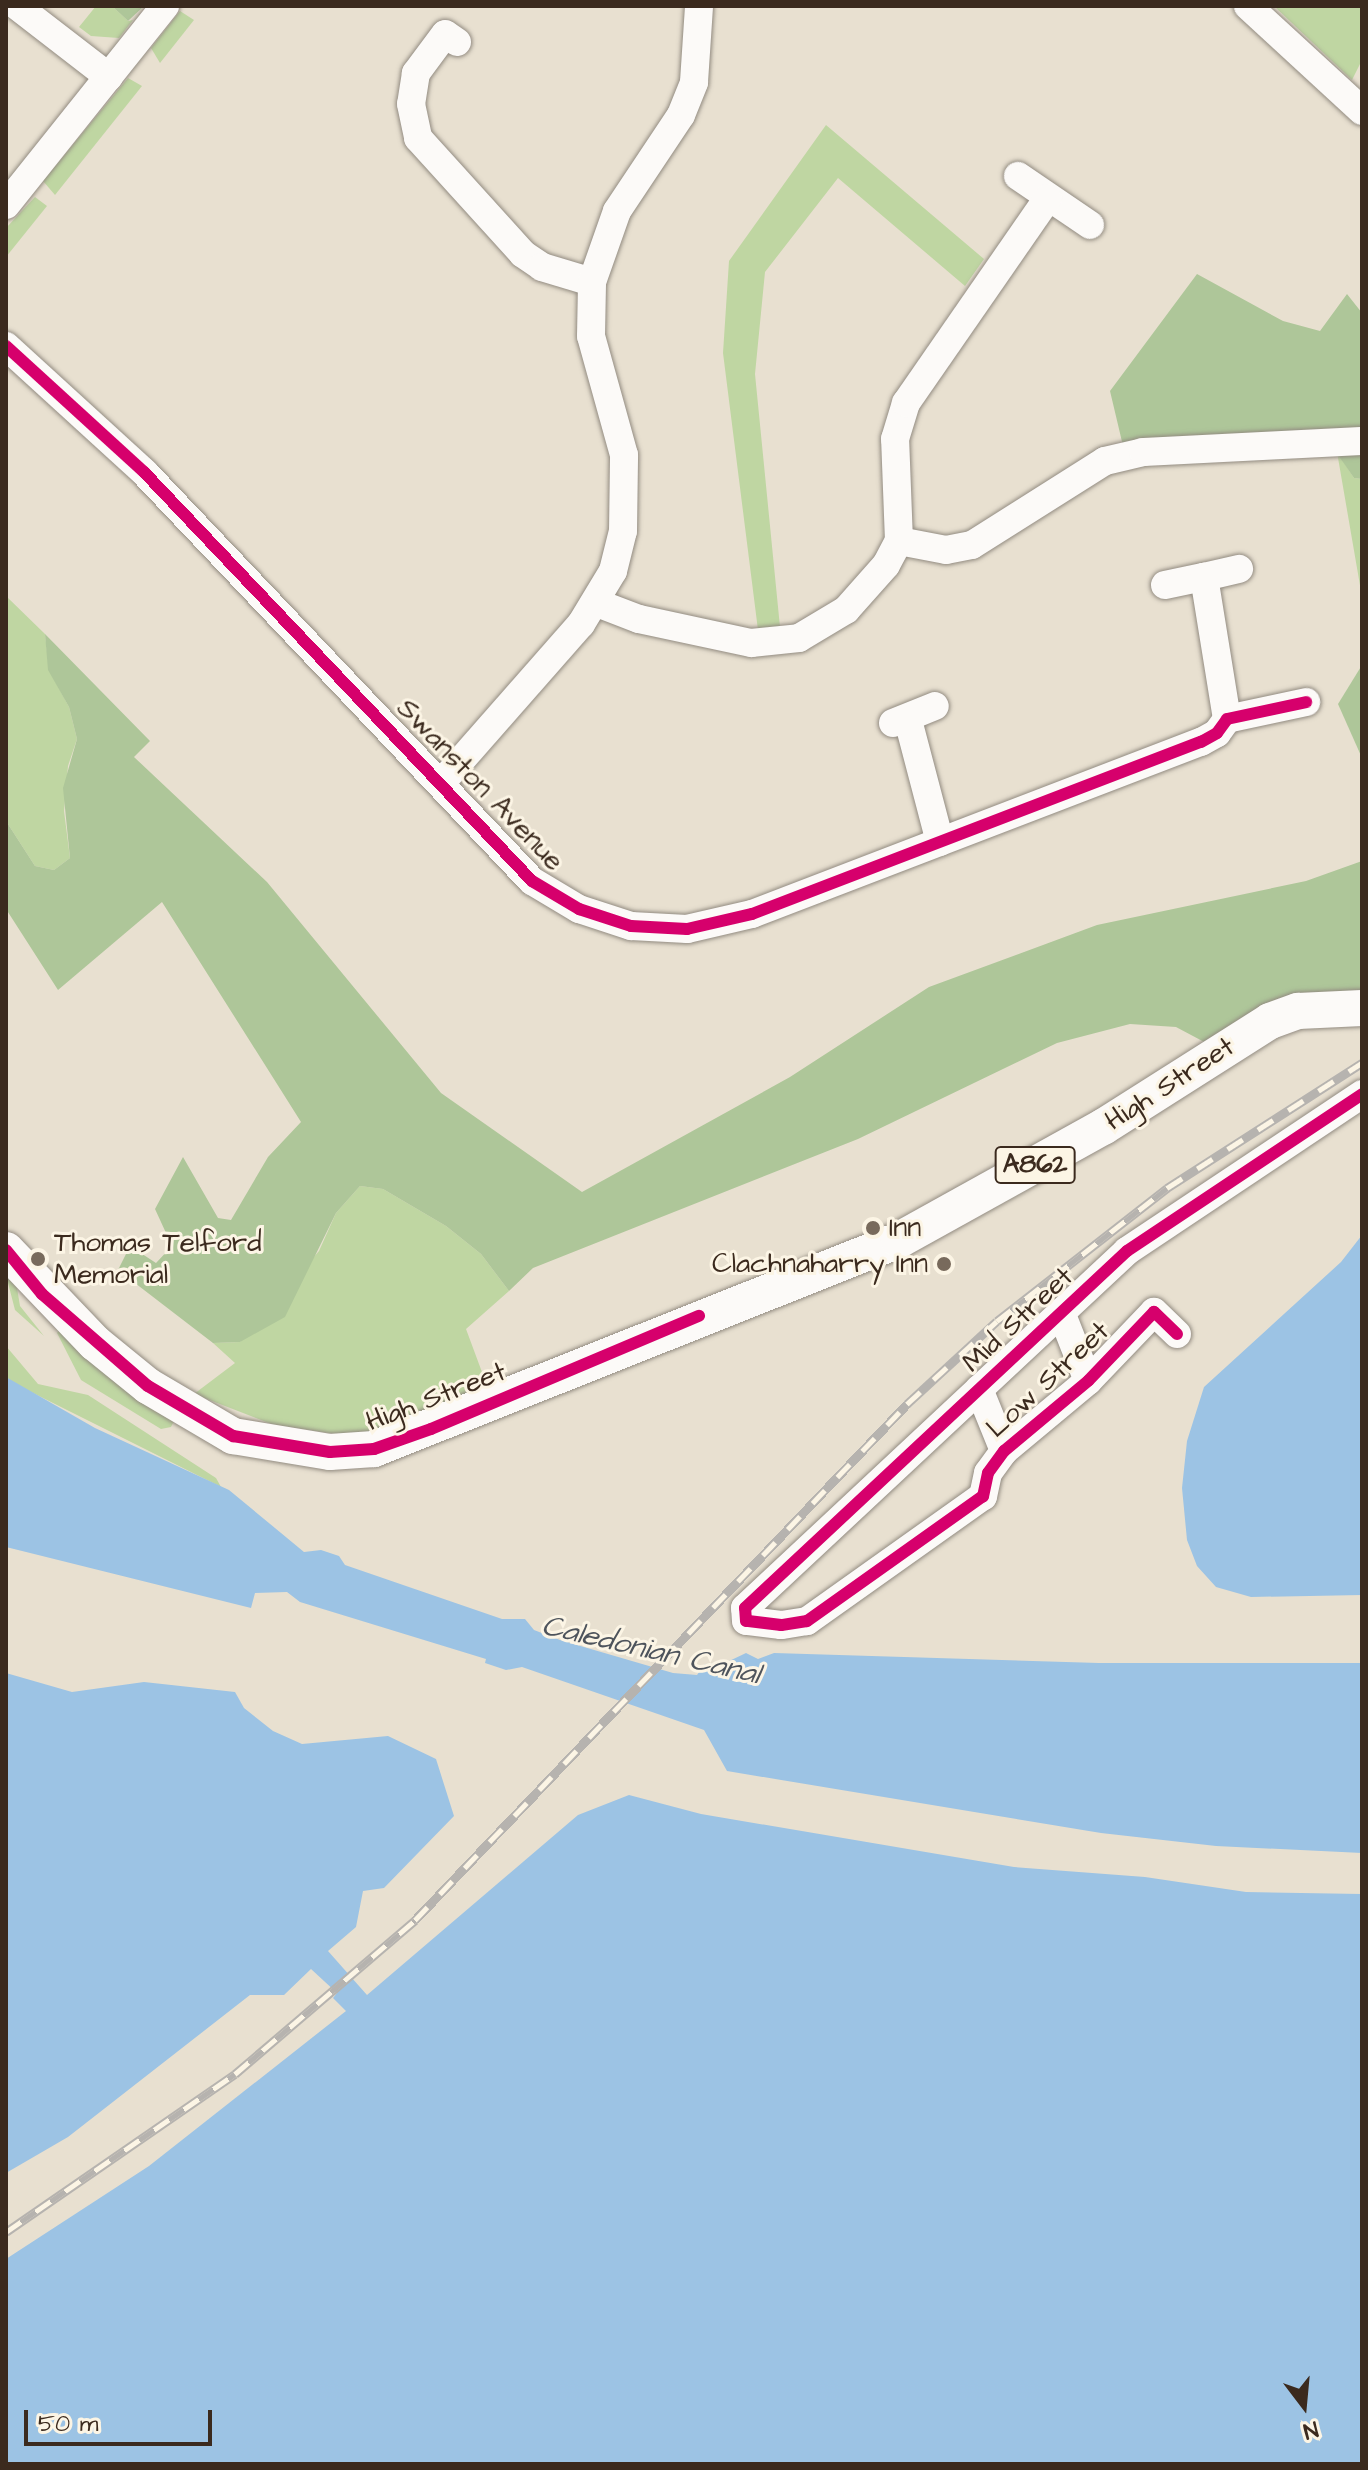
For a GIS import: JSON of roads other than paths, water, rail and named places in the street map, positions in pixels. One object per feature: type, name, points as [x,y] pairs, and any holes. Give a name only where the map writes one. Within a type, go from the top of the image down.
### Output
[{"type":"main road","name":"High Street","points":[[6,1250],[42,1294],[105,1352],[148,1386],[233,1436],[330,1452],[374,1449],[899,1240],[1103,1127],[1270,1021],[1298,1011],[1362,1008]]},
{"type":"street","points":[[17,6],[109,77]]},
{"type":"street","points":[[6,205],[165,6]]},
{"type":"street","points":[[442,782],[597,603],[616,557],[627,494],[624,455],[591,336],[592,282],[617,211],[681,115],[694,82],[699,6]]},
{"type":"street","points":[[1248,6],[1362,111]]},
{"type":"street","points":[[457,42],[445,34],[416,73],[411,104],[418,138],[523,254],[542,267],[592,282]]},
{"type":"street","points":[[1018,176],[1090,225]]},
{"type":"street","points":[[597,603],[712,637],[778,643],[820,629],[846,610],[886,565],[899,541],[897,422],[1048,198]]},
{"type":"street","name":"Swanston Avenue","points":[[6,346],[144,472],[442,782],[532,881],[579,909],[631,926],[687,929],[752,914],[1201,742],[1227,719],[1306,702]]},
{"type":"street","points":[[899,541],[946,550],[972,545],[1105,461],[1143,452],[1362,441]]},
{"type":"street","points":[[1165,585],[1239,569]]},
{"type":"street","points":[[1204,577],[1227,719]]},
{"type":"street","points":[[935,706],[901,721],[940,842]]},
{"type":"street","name":"Mid Street","points":[[807,1621],[781,1625],[746,1621],[745,1608],[1127,1251],[1362,1094]]},
{"type":"street","points":[[1061,1312],[1088,1381]]},
{"type":"street","name":"Low Street","points":[[807,1621],[983,1496],[988,1473],[1004,1451],[1088,1381],[1154,1312],[1177,1334]]},
{"type":"street","points":[[979,1389],[1004,1451]]},
{"type":"water","points":[[1362,1235],[1362,1595],[1251,1597],[1216,1587],[1197,1566],[1187,1540],[1182,1488],[1187,1441],[1204,1387],[1341,1262]]},
{"type":"water","points":[[6,1377],[95,1428],[229,1490],[304,1552],[321,1550],[339,1556],[345,1565],[502,1619],[525,1619],[534,1630],[560,1640],[673,1673],[697,1675],[705,1664],[725,1663],[746,1653],[758,1659],[774,1653],[1099,1663],[1362,1663],[1362,1853],[1216,1846],[1101,1833],[727,1771],[704,1730],[522,1667],[506,1670],[485,1663],[486,1659],[300,1602],[287,1592],[255,1593],[251,1608],[6,1547]]},
{"type":"water","points":[[6,1673],[72,1692],[144,1682],[235,1692],[244,1708],[273,1731],[302,1744],[388,1736],[436,1759],[454,1816],[384,1888],[363,1891],[356,1927],[328,1951],[367,1995],[578,1815],[629,1795],[701,1814],[1014,1867],[1145,1877],[1246,1892],[1362,1894],[1362,2464],[6,2464],[6,2259],[149,2166],[346,2011],[333,1998],[337,1993],[311,1969],[284,1995],[250,1995],[68,2137],[6,2173]]},
{"type":"railway","points":[[6,2232],[235,2074],[415,1920],[907,1404],[997,1321],[1167,1188],[1362,1063]]},
{"type":"place","name":"Inn","points":[[873,1228]]},
{"type":"place","name":"Thomas Telford Memorial","points":[[38,1259]]},
{"type":"place","name":"Clachnaharry Inn","points":[[944,1264]]},
{"type":"water label","name":"Caledonian Canal","points":[[651,1650]]}]
